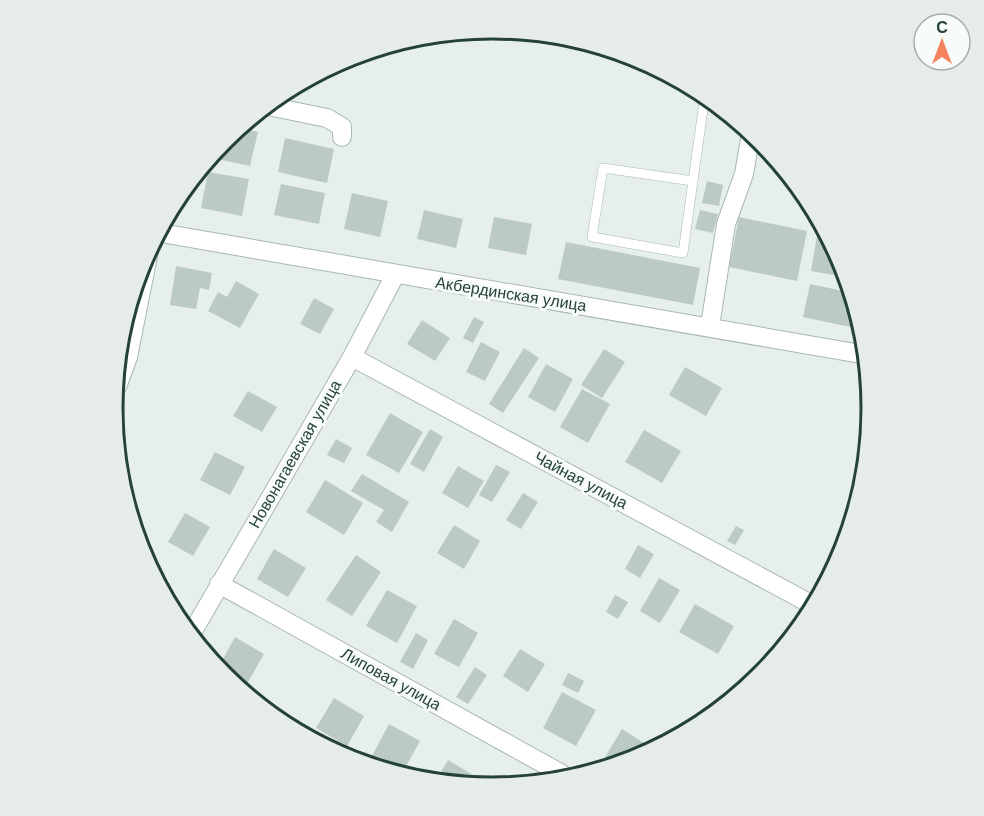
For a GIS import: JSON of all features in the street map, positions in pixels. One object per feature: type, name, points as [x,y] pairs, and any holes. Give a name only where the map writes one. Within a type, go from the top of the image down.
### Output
[{"type":"street","points":[[277,108],[327,118],[342,127],[342,137]]},
{"type":"street","points":[[710,326],[726,224],[744,174],[749,144]]},
{"type":"street","name":"Акбердинская улица","points":[[167,234],[396,275],[710,326],[857,353]]},
{"type":"street","name":"Новонагаевская улица","points":[[195,627],[352,357],[396,275]]},
{"type":"street","points":[[126,363],[139,303]]},
{"type":"street","name":"Чайная улица","points":[[352,357],[806,602]]},
{"type":"street","name":"Липовая улица","points":[[219,584],[557,771]]},
{"type":"lane","points":[[693,182],[603,168],[592,237],[683,253],[693,182],[704,106]]},
{"type":"building","points":[[250,130],[258,132],[250,166],[220,160]]},
{"type":"building","points":[[285,138],[334,149],[327,183],[278,172]]},
{"type":"building","points":[[209,172],[249,179],[242,216],[201,208]]},
{"type":"building","points":[[707,181],[723,185],[719,206],[702,203]]},
{"type":"building","points":[[281,184],[325,193],[319,224],[274,215]]},
{"type":"building","points":[[352,193],[388,201],[380,237],[344,229]]},
{"type":"building","points":[[424,210],[463,219],[456,248],[417,239]]},
{"type":"building","points":[[700,210],[718,214],[713,233],[695,229]]},
{"type":"building","points":[[494,217],[532,224],[526,255],[488,248]]},
{"type":"building","points":[[739,217],[807,231],[797,281],[729,267]]},
{"type":"building","points":[[817,236],[836,275],[811,271]]},
{"type":"building","points":[[566,242],[700,268],[693,305],[558,279]]},
{"type":"building","points":[[176,266],[212,273],[209,290],[200,288],[196,309],[170,305]]},
{"type":"building","points":[[236,281],[259,294],[240,328],[208,311],[218,292],[227,297]]},
{"type":"building","points":[[810,284],[841,291],[852,327],[803,317]]},
{"type":"building","points":[[314,298],[334,309],[320,334],[300,324]]},
{"type":"building","points":[[474,317],[484,322],[473,343],[463,338]]},
{"type":"building","points":[[422,320],[450,338],[435,361],[407,344]]},
{"type":"building","points":[[481,342],[500,352],[485,381],[466,372]]},
{"type":"building","points":[[524,348],[539,358],[503,413],[489,404]]},
{"type":"building","points":[[604,349],[625,362],[602,398],[581,385]]},
{"type":"building","points":[[546,364],[573,379],[555,412],[528,397]]},
{"type":"building","points":[[685,367],[722,388],[706,416],[669,395]]},
{"type":"building","points":[[582,389],[610,404],[588,443],[560,427]]},
{"type":"building","points":[[248,391],[277,407],[262,432],[233,416]]},
{"type":"building","points":[[390,413],[423,432],[399,473],[366,455]]},
{"type":"building","points":[[430,429],[443,437],[424,472],[410,464]]},
{"type":"building","points":[[644,430],[681,451],[662,483],[625,462]]},
{"type":"building","points":[[336,439],[352,448],[344,463],[327,455]]},
{"type":"building","points":[[215,452],[245,467],[230,495],[200,480]]},
{"type":"building","points":[[496,465],[510,472],[492,502],[479,495]]},
{"type":"building","points":[[458,466],[484,481],[468,508],[442,493]]},
{"type":"building","points":[[362,474],[409,502],[392,532],[376,522],[384,510],[351,491]]},
{"type":"building","points":[[325,480],[363,503],[344,535],[306,512]]},
{"type":"building","points":[[523,493],[538,502],[521,529],[506,520]]},
{"type":"building","points":[[185,513],[210,527],[193,556],[168,542]]},
{"type":"building","points":[[454,525],[480,541],[464,569],[437,553]]},
{"type":"building","points":[[736,526],[744,530],[735,545],[727,541]]},
{"type":"building","points":[[638,545],[654,554],[640,578],[625,569]]},
{"type":"building","points":[[274,549],[306,568],[288,597],[257,579]]},
{"type":"building","points":[[356,555],[381,572],[352,616],[326,600]]},
{"type":"building","points":[[659,578],[680,590],[660,623],[640,611]]},
{"type":"building","points":[[387,590],[417,606],[397,643],[366,626]]},
{"type":"building","points":[[615,595],[628,602],[618,619],[606,612]]},
{"type":"building","points":[[695,604],[734,626],[718,654],[679,632]]},
{"type":"building","points":[[454,619],[478,633],[459,667],[434,654]]},
{"type":"building","points":[[416,633],[428,640],[413,669],[400,662]]},
{"type":"building","points":[[235,637],[264,654],[247,683],[223,660]]},
{"type":"building","points":[[520,649],[545,664],[528,692],[503,676]]},
{"type":"building","points":[[475,667],[487,675],[468,704],[456,697]]},
{"type":"building","points":[[568,673],[584,681],[578,693],[562,685]]},
{"type":"building","points":[[562,692],[596,710],[576,746],[543,728]]},
{"type":"building","points":[[334,698],[364,716],[347,746],[316,728]]},
{"type":"building","points":[[389,724],[420,741],[406,766],[372,756]]},
{"type":"building","points":[[622,729],[645,744],[633,749],[604,759]]},
{"type":"building","points":[[448,760],[475,776],[444,774],[440,773]]}]
